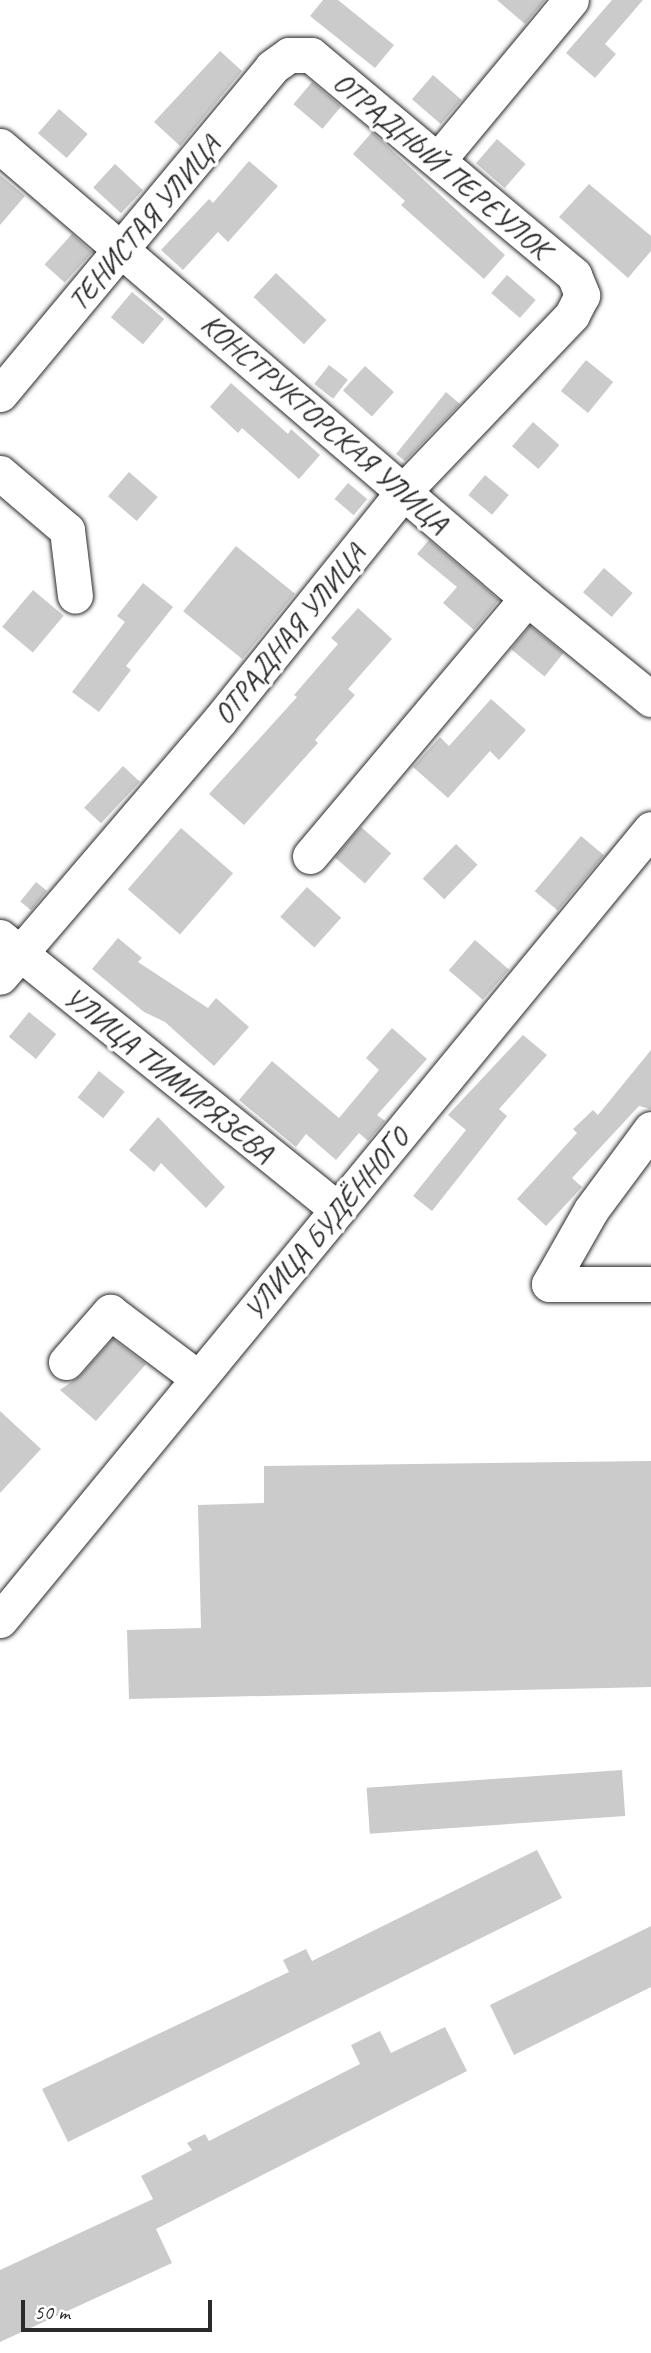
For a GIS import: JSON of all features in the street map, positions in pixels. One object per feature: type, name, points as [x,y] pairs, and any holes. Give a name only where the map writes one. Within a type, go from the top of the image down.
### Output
[{"type":"street","points":[[438,160],[571,0]]},
{"type":"street","name":"ОТРАДНЫЙ ПЕРЕУЛОК","points":[[289,55],[311,55],[574,275],[582,295]]},
{"type":"street","name":"ТЕНИСТАЯ УЛИЦА","points":[[0,394],[124,249],[272,67],[289,55]]},
{"type":"street","name":"КОНСТРУКТОРСКАЯ УЛИЦА","points":[[0,146],[124,249],[527,598],[651,698]]},
{"type":"street","name":"ОТРАДНАЯ УЛИЦА","points":[[6,956],[220,720],[404,491],[572,315],[582,295]]},
{"type":"street","points":[[0,473],[67,530],[75,596]]},
{"type":"street","points":[[310,856],[527,598]]},
{"type":"street","name":"УЛИЦА БУДЁННОГО","points":[[0,1620],[651,828]]},
{"type":"street","name":"УЛИЦА ТИМИРЯЗЕВА","points":[[6,956],[338,1210]]},
{"type":"street","points":[[651,1129],[591,1210],[549,1284],[651,1284]]},
{"type":"street","points":[[66,1362],[110,1312],[198,1378]]},
{"type":"building","points":[[323,0],[338,0],[394,45],[375,68],[310,16]]},
{"type":"building","points":[[497,0],[545,0],[525,24]]},
{"type":"building","points":[[612,0],[643,0],[605,44],[616,54],[595,78],[566,53]]},
{"type":"building","points":[[220,51],[242,71],[180,146],[154,122]]},
{"type":"building","points":[[433,75],[462,100],[441,124],[412,99]]},
{"type":"building","points":[[312,82],[341,106],[322,129],[293,104]]},
{"type":"building","points":[[59,109],[88,134],[67,158],[38,133]]},
{"type":"building","points":[[372,132],[505,255],[484,279],[401,205],[405,201],[353,154]]},
{"type":"building","points":[[497,139],[526,164],[505,188],[476,163]]},
{"type":"building","points":[[249,161],[278,186],[228,242],[218,232],[183,270],[161,250],[209,199],[213,203]]},
{"type":"building","points":[[115,164],[143,190],[121,213],[93,187]]},
{"type":"building","points":[[0,175],[25,196],[0,225]]},
{"type":"building","points":[[589,184],[651,236],[651,251],[628,278],[559,217]]},
{"type":"building","points":[[72,234],[92,252],[65,283],[45,264]]},
{"type":"building","points":[[276,273],[326,320],[304,344],[253,297]]},
{"type":"building","points":[[507,275],[536,300],[520,318],[491,293]]},
{"type":"building","points":[[132,292],[164,319],[143,344],[111,317]]},
{"type":"building","points":[[586,360],[613,382],[588,413],[561,391]]},
{"type":"building","points":[[329,365],[348,380],[333,399],[314,384]]},
{"type":"building","points":[[365,366],[394,392],[372,417],[343,391]]},
{"type":"building","points":[[231,383],[288,434],[291,429],[320,455],[299,479],[242,428],[238,433],[210,407]]},
{"type":"building","points":[[446,392],[460,404],[405,461],[396,454]]},
{"type":"building","points":[[533,422],[559,445],[538,469],[512,446]]},
{"type":"building","points":[[129,472],[158,497],[137,521],[108,496]]},
{"type":"building","points":[[485,475],[509,495],[492,515],[468,495]]},
{"type":"building","points":[[348,483],[367,499],[354,515],[335,499]]},
{"type":"building","points":[[429,540],[499,600],[474,630],[443,603],[457,587],[417,554]]},
{"type":"building","points":[[236,546],[295,594],[242,659],[183,611]]},
{"type":"building","points":[[604,568],[633,593],[612,617],[583,592]]},
{"type":"building","points":[[143,583],[173,607],[126,666],[131,670],[99,712],[72,692],[125,622],[117,616]]},
{"type":"building","points":[[33,590],[64,616],[33,652],[2,627]]},
{"type":"building","points":[[358,608],[392,639],[348,689],[355,695],[315,740],[318,743],[244,825],[209,794],[297,697],[294,695],[338,644],[331,638]]},
{"type":"building","points":[[530,626],[563,653],[545,676],[511,649]]},
{"type":"building","points":[[491,699],[526,730],[499,760],[490,751],[448,798],[413,767],[440,737],[449,746]]},
{"type":"building","points":[[123,766],[140,782],[101,823],[84,808]]},
{"type":"building","points":[[361,827],[391,853],[365,883],[335,857]]},
{"type":"building","points":[[181,828],[233,873],[180,934],[128,889]]},
{"type":"building","points":[[581,836],[604,855],[558,910],[535,891]]},
{"type":"building","points":[[456,844],[478,865],[444,899],[423,879]]},
{"type":"building","points":[[36,882],[47,891],[31,910],[20,901]]},
{"type":"building","points":[[307,887],[341,918],[314,948],[280,917]]},
{"type":"building","points":[[118,938],[142,958],[138,962],[208,1008],[216,998],[249,1027],[214,1066],[165,1022],[144,1012],[92,969]]},
{"type":"building","points":[[475,940],[509,970],[483,1000],[449,970]]},
{"type":"building","points":[[29,1012],[56,1034],[36,1059],[9,1037]]},
{"type":"building","points":[[392,1028],[427,1059],[377,1115],[385,1121],[368,1141],[359,1133],[336,1160],[306,1134],[296,1147],[239,1100],[272,1061],[339,1118],[379,1070],[366,1058]]},
{"type":"building","points":[[523,1035],[547,1055],[499,1109],[507,1116],[432,1211],[413,1196],[466,1130],[448,1115]]},
{"type":"building","points":[[651,1050],[651,1109],[639,1106],[572,1178],[582,1187],[546,1226],[517,1199],[577,1133],[573,1129],[593,1110],[598,1115]]},
{"type":"building","points":[[99,1071],[125,1092],[103,1118],[78,1097]]},
{"type":"building","points":[[158,1117],[225,1187],[206,1208],[161,1163],[154,1172],[129,1150]]},
{"type":"building","points":[[113,1339],[146,1364],[96,1421],[60,1390],[81,1375]]},
{"type":"building","points":[[0,1411],[41,1449],[0,1493]]},
{"type":"building","points":[[651,1461],[651,1687],[129,1699],[127,1630],[201,1628],[198,1505],[264,1503],[264,1466]]},
{"type":"building","points":[[622,1770],[625,1816],[370,1834],[367,1788]]},
{"type":"building","points":[[537,1850],[562,1898],[68,2142],[42,2089],[289,1972],[283,1960],[306,1949],[312,1961]]},
{"type":"building","points":[[651,1926],[651,1987],[514,2055],[490,2005]]},
{"type":"building","points":[[445,2027],[467,2071],[156,2229],[172,2263],[0,2342],[0,2270],[153,2199],[141,2176],[192,2150],[187,2143],[205,2134],[209,2141],[360,2064],[351,2045],[380,2031],[391,2053]]}]
